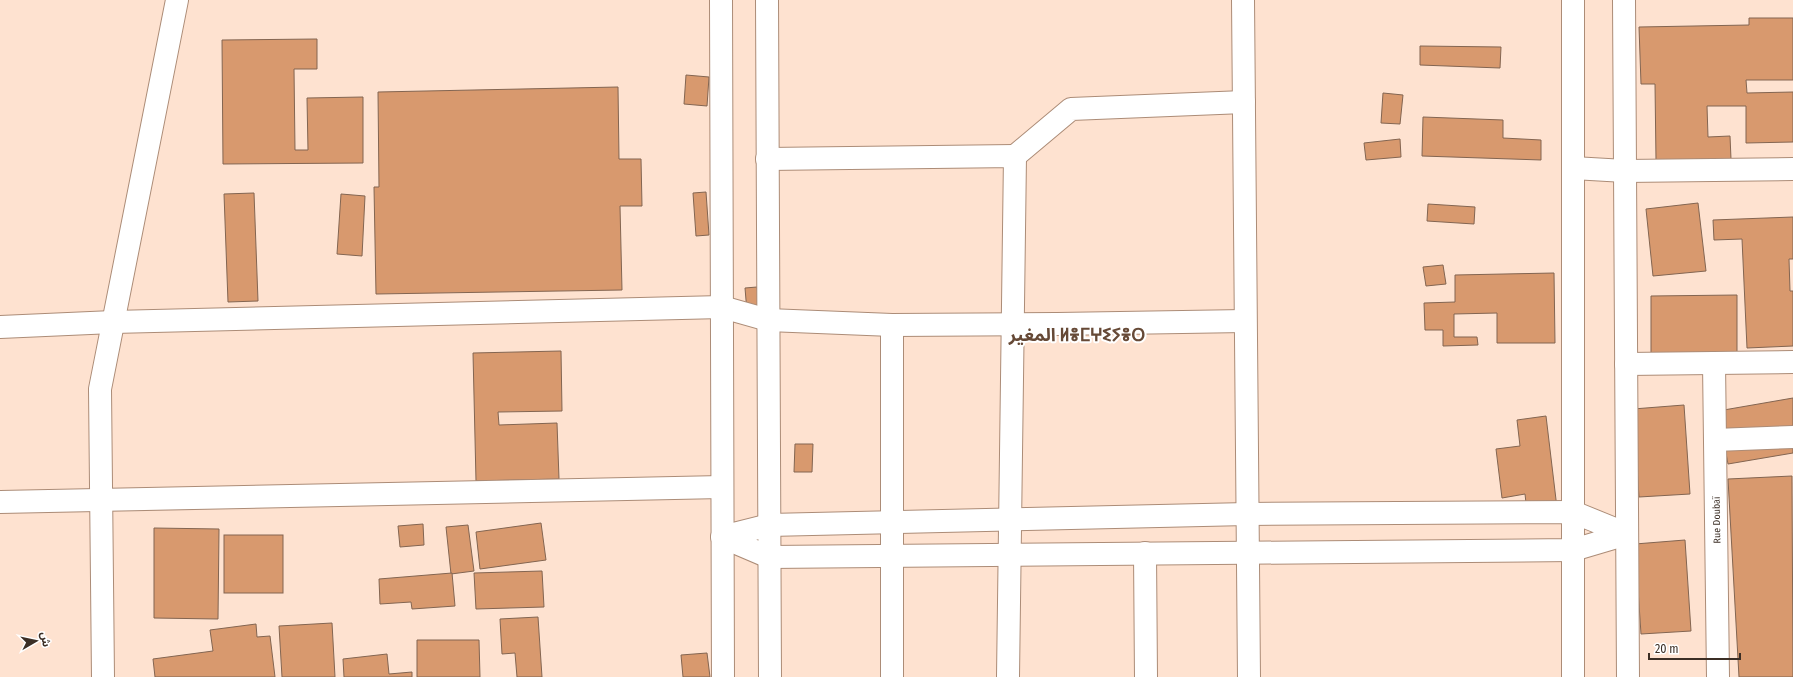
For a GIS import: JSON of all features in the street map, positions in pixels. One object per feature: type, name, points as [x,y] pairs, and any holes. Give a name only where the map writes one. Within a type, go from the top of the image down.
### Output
[{"type":"street","points":[[103,677],[100,389],[177,0]]},
{"type":"street","points":[[721,0],[722,677]]},
{"type":"street","points":[[767,0],[770,677]]},
{"type":"street","points":[[1243,0],[1249,677]]},
{"type":"street","points":[[1573,0],[1573,677]]},
{"type":"street","points":[[1624,0],[1628,677]]},
{"type":"street","points":[[767,158],[1015,156],[1072,109],[1244,102]]},
{"type":"street","points":[[1008,677],[1015,156]]},
{"type":"street","points":[[1573,168],[1625,171],[1793,170]]},
{"type":"street","points":[[0,328],[113,322],[722,307],[768,320],[892,325],[1245,321]]},
{"type":"street","points":[[892,325],[892,677]]},
{"type":"street","points":[[1626,364],[1793,362]]},
{"type":"street","name":"Rue Doubaï","points":[[1714,363],[1718,677]]},
{"type":"street","points":[[1715,440],[1793,437]]},
{"type":"street","points":[[0,502],[722,487]]},
{"type":"street","points":[[722,537],[769,524],[1247,514],[1573,512],[1627,534]]},
{"type":"street","points":[[722,537],[769,557],[1573,550],[1627,534]]},
{"type":"street","points":[[1145,553],[1146,677]]},
{"type":"building","points":[[1749,18],[1793,18],[1793,80],[1746,80],[1747,93],[1793,92],[1793,142],[1746,143],[1746,106],[1707,106],[1708,137],[1730,136],[1731,159],[1656,160],[1655,84],[1641,84],[1639,27],[1749,25]]},
{"type":"building","points":[[317,39],[317,69],[294,69],[295,150],[308,150],[307,98],[363,97],[363,163],[223,164],[222,40]]},
{"type":"building","points":[[1420,46],[1501,47],[1500,68],[1420,65]]},
{"type":"building","points":[[686,75],[709,77],[707,106],[684,104]]},
{"type":"building","points":[[618,87],[619,159],[641,159],[642,206],[620,206],[622,290],[376,294],[374,187],[379,187],[378,92]]},
{"type":"building","points":[[1383,93],[1403,95],[1400,124],[1381,123]]},
{"type":"building","points":[[1423,117],[1503,120],[1503,138],[1541,140],[1541,160],[1422,156]]},
{"type":"building","points":[[1400,139],[1401,157],[1366,160],[1364,143]]},
{"type":"building","points":[[706,192],[709,235],[696,236],[693,193]]},
{"type":"building","points":[[254,193],[258,301],[228,302],[224,194]]},
{"type":"building","points":[[341,194],[365,196],[362,256],[337,254]]},
{"type":"building","points":[[1698,203],[1706,271],[1653,276],[1646,209]]},
{"type":"building","points":[[1428,204],[1475,207],[1474,224],[1427,221]]},
{"type":"building","points":[[1793,217],[1793,259],[1789,259],[1790,291],[1793,291],[1793,346],[1747,348],[1742,239],[1714,240],[1713,220]]},
{"type":"building","points":[[1443,265],[1446,284],[1426,286],[1423,267]]},
{"type":"building","points":[[1554,273],[1555,343],[1497,343],[1497,313],[1454,314],[1454,337],[1477,337],[1478,345],[1443,346],[1443,330],[1425,330],[1424,303],[1455,302],[1455,275]]},
{"type":"building","points":[[757,287],[760,310],[747,312],[745,288]]},
{"type":"building","points":[[1737,295],[1737,366],[1651,367],[1651,296]]},
{"type":"building","points":[[561,351],[562,411],[498,412],[499,425],[557,423],[559,479],[476,481],[473,353]]},
{"type":"building","points":[[1793,398],[1793,453],[1728,464],[1718,411]]},
{"type":"building","points":[[1684,405],[1690,494],[1639,497],[1633,409]]},
{"type":"building","points":[[1546,416],[1557,508],[1527,512],[1525,494],[1502,498],[1496,449],[1520,446],[1517,420]]},
{"type":"building","points":[[795,444],[813,444],[812,472],[794,472]]},
{"type":"building","points":[[1792,476],[1793,677],[1739,677],[1728,479]]},
{"type":"building","points":[[541,523],[546,560],[480,569],[476,532]]},
{"type":"building","points":[[423,524],[424,545],[400,547],[398,526]]},
{"type":"building","points":[[468,525],[474,571],[451,574],[446,527]]},
{"type":"building","points":[[154,528],[219,529],[218,619],[154,618]]},
{"type":"building","points":[[224,535],[283,535],[283,593],[224,593]]},
{"type":"building","points":[[1685,540],[1691,631],[1641,634],[1635,544]]},
{"type":"building","points":[[542,571],[544,607],[476,609],[474,573]]},
{"type":"building","points":[[452,573],[455,606],[412,609],[411,602],[380,604],[379,579]]},
{"type":"building","points":[[538,617],[542,677],[517,677],[515,653],[502,654],[500,619]]},
{"type":"building","points":[[332,623],[335,677],[282,677],[279,626]]},
{"type":"building","points":[[256,624],[257,637],[270,636],[275,677],[155,677],[153,659],[213,651],[210,630]]},
{"type":"building","points":[[417,640],[479,640],[480,677],[417,677]]},
{"type":"building","points":[[707,653],[710,677],[683,677],[681,655]]},
{"type":"building","points":[[387,654],[389,674],[412,672],[412,677],[344,677],[343,659]]},
{"type":"district","name":"المغير ⵍⴻⵎⵖⵉⵢⴻⵔ","points":[[1077,335]]}]
